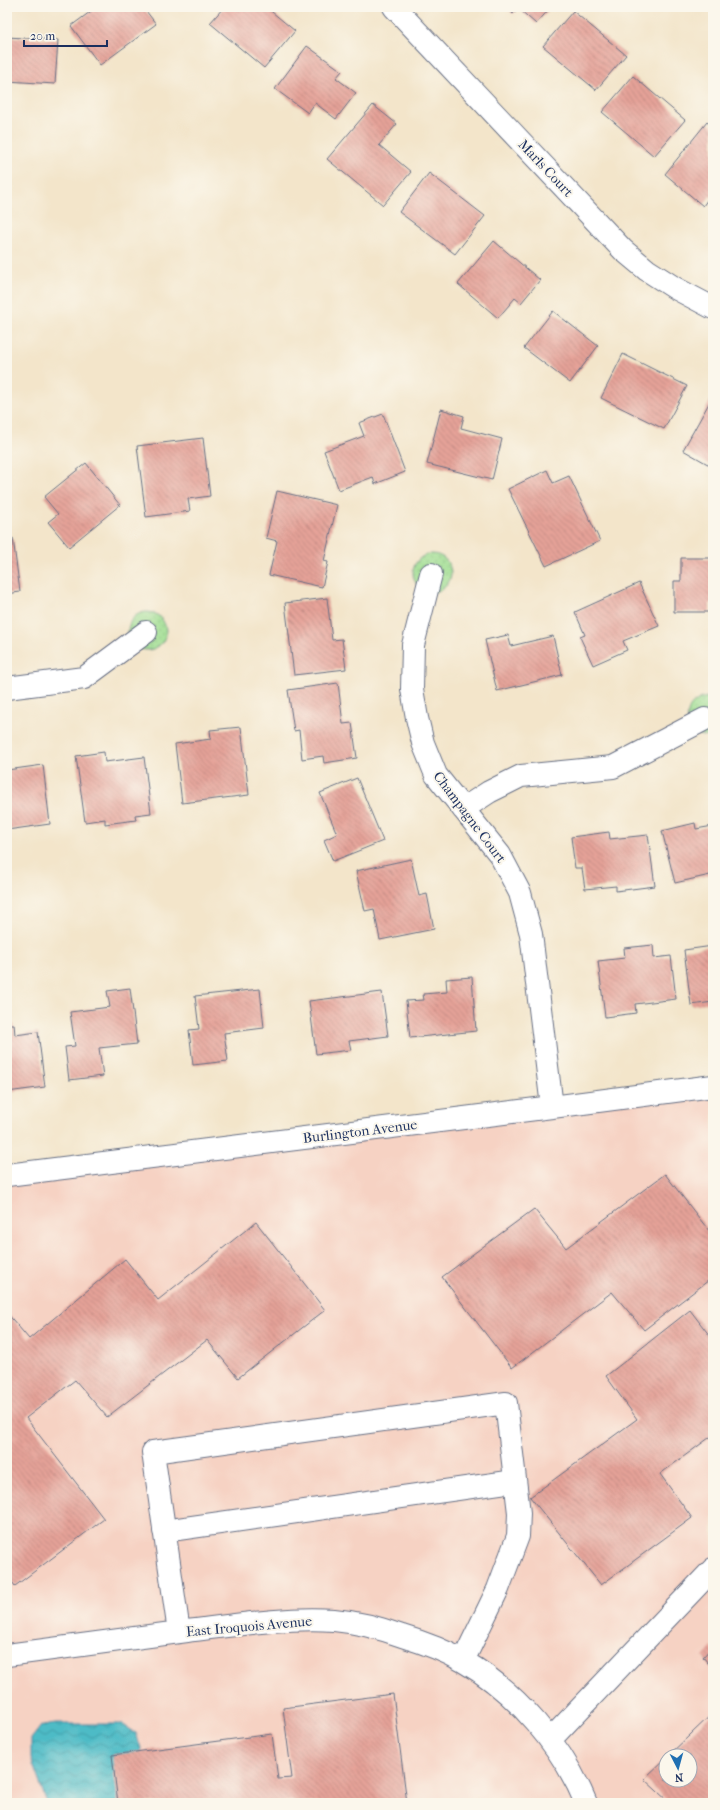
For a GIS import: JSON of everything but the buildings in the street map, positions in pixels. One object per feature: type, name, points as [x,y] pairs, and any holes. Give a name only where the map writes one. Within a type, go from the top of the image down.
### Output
[{"type":"street","name":"Marls Court","points":[[394,7],[623,250],[647,270],[675,288],[713,308]]},
{"type":"street","name":"Champagne Court","points":[[431,574],[413,645],[412,689],[423,743],[436,775],[500,855],[520,893],[531,934],[552,1107]]},
{"type":"street","points":[[7,688],[84,678],[146,632]]},
{"type":"street","points":[[463,810],[489,792],[521,776],[613,766],[705,720]]},
{"type":"street","name":"Burlington Avenue","points":[[7,1175],[713,1086]]},
{"type":"street","points":[[179,1632],[153,1452],[506,1404],[519,1513],[518,1536],[498,1590],[463,1661]]},
{"type":"street","points":[[164,1531],[515,1482]]},
{"type":"street","points":[[550,1740],[713,1569]]},
{"type":"street","name":"East Iroquois Avenue","points":[[7,1655],[247,1623],[300,1619],[336,1620],[377,1628],[424,1643],[463,1661],[493,1682],[521,1707],[550,1740],[578,1784],[586,1803]]},
{"type":"shaded area","points":[[713,1085],[713,1803],[7,1803],[7,1174]]},
{"type":"green space","points":[[428,554],[436,554],[443,557],[448,562],[451,573],[448,584],[443,589],[436,592],[428,592],[421,589],[416,584],[413,577],[413,569],[416,562],[421,557]]},
{"type":"green space","points":[[147,612],[157,615],[163,621],[166,631],[163,641],[157,647],[147,650],[137,647],[131,641],[128,631],[131,621],[137,615]]},
{"type":"green space","points":[[708,697],[713,699],[713,736],[703,736],[695,733],[690,727],[688,713],[691,706],[698,700]]},
{"type":"water","points":[[56,1724],[122,1724],[136,1733],[141,1748],[130,1803],[47,1803],[31,1759],[31,1739],[41,1726]]}]
